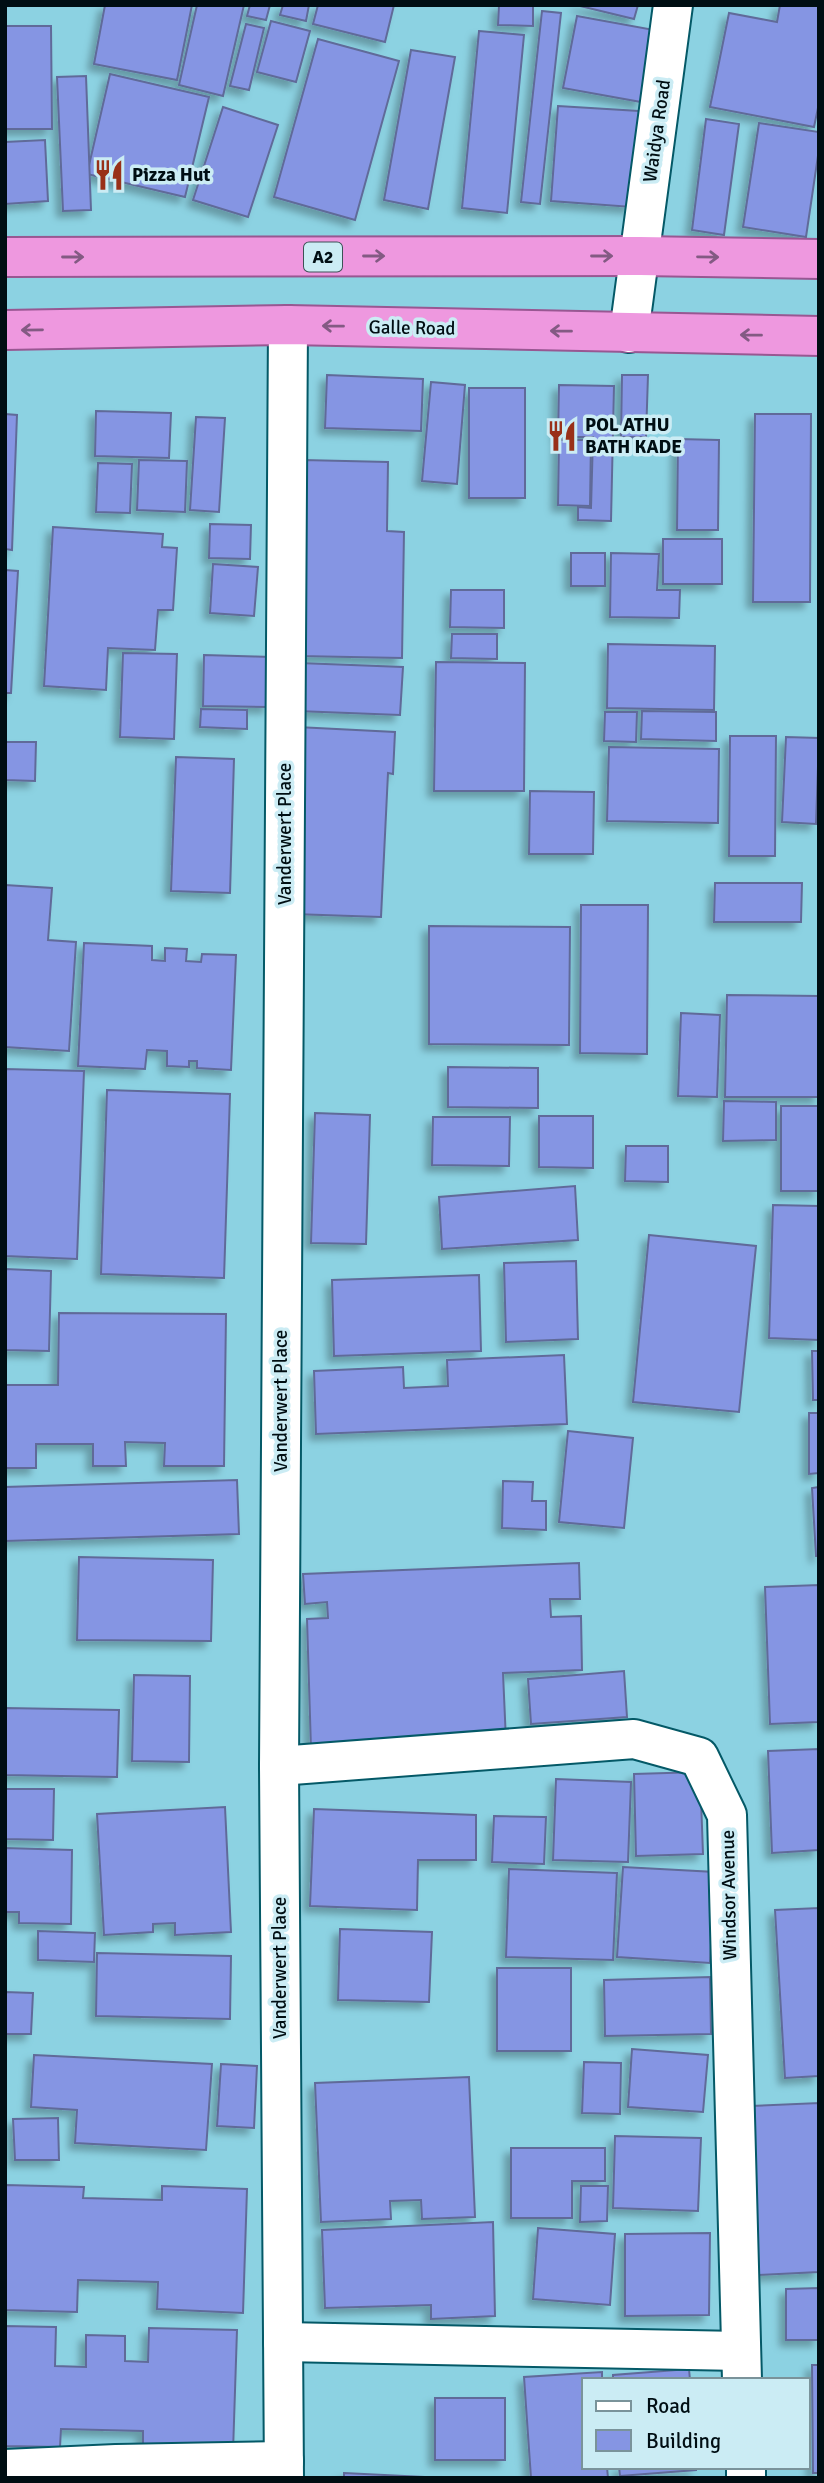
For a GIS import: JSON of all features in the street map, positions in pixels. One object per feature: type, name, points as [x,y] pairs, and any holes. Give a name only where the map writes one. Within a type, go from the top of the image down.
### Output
[{"type":"highway","name":"A2","points":[[5,257],[640,256],[819,260]]},
{"type":"highway","name":"Galle Road","points":[[5,330],[288,325],[819,336]]},
{"type":"street","name":"Waidya Road","points":[[629,333],[673,5]]},
{"type":"street","name":"Vanderwert Place","points":[[284,2469],[279,1766],[288,325]]},
{"type":"street","name":"Windsor Avenue","points":[[279,1766],[634,1739],[699,1757],[727,1815],[741,2366]]},
{"type":"street","points":[[283,2342],[741,2366]]},
{"type":"street","points":[[5,2469],[116,2464],[284,2469]]},
{"type":"building","points":[[105,5],[192,5],[177,80],[94,64]]},
{"type":"building","points":[[197,5],[244,5],[223,96],[179,85]]},
{"type":"building","points":[[250,5],[270,5],[266,20],[247,16]]},
{"type":"building","points":[[283,5],[309,5],[306,21],[280,15]]},
{"type":"building","points":[[318,5],[394,5],[385,42],[313,24]]},
{"type":"building","points":[[499,5],[533,5],[533,26],[498,25]]},
{"type":"building","points":[[576,5],[638,5],[634,19]]},
{"type":"building","points":[[780,5],[819,5],[819,103],[814,127],[710,107],[729,13],[777,22]]},
{"type":"building","points":[[542,11],[561,13],[540,204],[521,202]]},
{"type":"building","points":[[577,16],[654,30],[641,102],[563,88]]},
{"type":"building","points":[[271,21],[310,31],[296,82],[257,72]]},
{"type":"building","points":[[246,24],[264,28],[249,90],[230,86]]},
{"type":"building","points":[[5,26],[51,26],[52,129],[5,129]]},
{"type":"building","points":[[479,31],[524,35],[507,213],[462,208]]},
{"type":"building","points":[[318,39],[399,61],[355,220],[274,197]]},
{"type":"building","points":[[411,50],[455,57],[428,209],[384,200]]},
{"type":"building","points":[[110,74],[209,97],[185,197],[87,174]]},
{"type":"building","points":[[86,76],[91,210],[63,211],[57,77]]},
{"type":"building","points":[[558,106],[639,111],[632,207],[551,201]]},
{"type":"building","points":[[223,107],[278,125],[248,217],[193,200]]},
{"type":"building","points":[[706,119],[739,124],[724,235],[692,230]]},
{"type":"building","points":[[759,123],[819,132],[806,237],[743,227]]},
{"type":"building","points":[[45,140],[48,201],[5,204],[5,142]]},
{"type":"building","points":[[327,375],[423,379],[421,431],[325,428]]},
{"type":"building","points":[[622,375],[648,375],[646,437],[621,437]]},
{"type":"building","points":[[431,382],[465,385],[457,484],[422,481]]},
{"type":"building","points":[[559,385],[614,386],[611,521],[578,520],[578,507],[591,508],[593,437],[558,437]]},
{"type":"building","points":[[469,388],[525,388],[525,498],[469,498]]},
{"type":"building","points":[[96,411],[171,413],[169,458],[95,456]]},
{"type":"building","points":[[5,414],[17,415],[12,550],[5,549]]},
{"type":"building","points":[[755,414],[811,414],[810,602],[753,602]]},
{"type":"building","points":[[196,417],[225,418],[219,512],[190,510]]},
{"type":"building","points":[[678,439],[719,440],[718,530],[677,530]]},
{"type":"building","points":[[559,440],[591,440],[590,506],[558,505]]},
{"type":"building","points":[[139,460],[187,461],[185,512],[137,510]]},
{"type":"building","points":[[303,460],[388,462],[387,531],[404,532],[402,658],[299,656]]},
{"type":"building","points":[[98,463],[132,464],[130,513],[96,512]]},
{"type":"building","points":[[210,524],[251,525],[250,559],[209,558]]},
{"type":"building","points":[[53,527],[163,534],[162,547],[177,548],[173,610],[158,610],[155,650],[108,648],[106,690],[44,686]]},
{"type":"building","points":[[663,539],[722,539],[722,584],[663,584]]},
{"type":"building","points":[[571,553],[605,553],[605,586],[571,586]]},
{"type":"building","points":[[611,553],[659,554],[657,590],[680,590],[679,618],[610,617]]},
{"type":"building","points":[[213,564],[258,567],[254,616],[210,613]]},
{"type":"building","points":[[5,570],[18,571],[11,693],[5,693]]},
{"type":"building","points":[[451,590],[504,590],[504,628],[450,627]]},
{"type":"building","points":[[452,634],[497,634],[497,659],[451,658]]},
{"type":"building","points":[[608,644],[715,646],[714,710],[607,708]]},
{"type":"building","points":[[123,653],[177,654],[174,739],[120,737]]},
{"type":"building","points":[[204,655],[271,657],[269,707],[203,706]]},
{"type":"building","points":[[436,662],[525,663],[524,791],[434,791]]},
{"type":"building","points":[[299,663],[403,667],[400,715],[297,711]]},
{"type":"building","points":[[201,709],[247,710],[247,729],[200,727]]},
{"type":"building","points":[[642,711],[716,712],[716,741],[641,739]]},
{"type":"building","points":[[605,712],[637,712],[636,742],[604,741]]},
{"type":"building","points":[[297,727],[395,732],[393,774],[388,773],[381,917],[293,914]]},
{"type":"building","points":[[730,736],[776,736],[775,856],[729,856]]},
{"type":"building","points":[[786,737],[819,738],[816,824],[782,822]]},
{"type":"building","points":[[5,742],[36,742],[35,781],[5,780]]},
{"type":"building","points":[[609,747],[719,749],[718,823],[607,821]]},
{"type":"building","points":[[176,757],[234,759],[230,893],[171,891]]},
{"type":"building","points":[[530,791],[594,792],[593,854],[529,854]]},
{"type":"building","points":[[715,883],[802,883],[801,922],[714,922]]},
{"type":"building","points":[[5,885],[52,888],[48,940],[76,942],[69,1051],[5,1047]]},
{"type":"building","points":[[581,905],[648,905],[647,1054],[580,1053]]},
{"type":"building","points":[[429,926],[570,927],[569,1045],[429,1044]]},
{"type":"building","points":[[84,943],[152,946],[152,960],[165,961],[165,948],[187,949],[186,961],[201,962],[202,954],[236,955],[231,1070],[197,1068],[197,1061],[189,1061],[189,1067],[167,1066],[167,1051],[147,1050],[145,1069],[78,1066]]},
{"type":"building","points":[[727,995],[819,996],[819,1097],[725,1097]]},
{"type":"building","points":[[681,1013],[720,1015],[717,1097],[678,1096]]},
{"type":"building","points":[[448,1067],[538,1068],[538,1108],[448,1107]]},
{"type":"building","points":[[5,1069],[84,1071],[77,1259],[5,1256]]},
{"type":"building","points":[[107,1090],[230,1094],[224,1278],[101,1274]]},
{"type":"building","points":[[724,1101],[776,1102],[776,1140],[723,1141]]},
{"type":"building","points":[[781,1106],[819,1106],[819,1191],[781,1191]]},
{"type":"building","points":[[315,1113],[370,1115],[366,1244],[311,1243]]},
{"type":"building","points":[[539,1116],[593,1116],[593,1168],[539,1167]]},
{"type":"building","points":[[433,1117],[510,1117],[509,1166],[432,1165]]},
{"type":"building","points":[[626,1146],[668,1146],[668,1182],[625,1181]]},
{"type":"building","points":[[575,1186],[578,1240],[442,1249],[439,1197]]},
{"type":"building","points":[[773,1205],[819,1206],[819,1340],[769,1338]]},
{"type":"building","points":[[649,1235],[756,1246],[739,1412],[633,1402]]},
{"type":"building","points":[[576,1261],[578,1339],[506,1342],[504,1263]]},
{"type":"building","points":[[5,1269],[51,1271],[49,1351],[5,1350]]},
{"type":"building","points":[[479,1275],[481,1351],[334,1356],[332,1280]]},
{"type":"building","points":[[59,1313],[226,1314],[224,1466],[164,1466],[165,1443],[125,1442],[126,1466],[93,1466],[93,1444],[36,1444],[36,1468],[5,1468],[5,1385],[58,1385]]},
{"type":"building","points":[[812,1351],[819,1351],[819,1400],[813,1400]]},
{"type":"building","points":[[564,1355],[567,1424],[316,1434],[314,1371],[403,1367],[404,1388],[448,1386],[447,1360]]},
{"type":"building","points":[[809,1413],[819,1413],[819,1473],[809,1474]]},
{"type":"building","points":[[568,1431],[633,1438],[624,1528],[559,1522]]},
{"type":"building","points":[[237,1480],[239,1534],[5,1541],[5,1487]]},
{"type":"building","points":[[503,1481],[533,1482],[532,1501],[546,1501],[546,1530],[502,1528]]},
{"type":"building","points":[[819,1487],[819,1556],[816,1556],[812,1488]]},
{"type":"building","points":[[79,1557],[213,1560],[211,1641],[77,1640]]},
{"type":"building","points":[[579,1563],[580,1599],[550,1599],[551,1617],[581,1616],[582,1670],[503,1673],[506,1741],[311,1749],[307,1619],[328,1618],[327,1602],[305,1604],[303,1574]]},
{"type":"building","points":[[819,1585],[819,1722],[770,1724],[765,1587]]},
{"type":"building","points":[[624,1671],[627,1717],[531,1724],[528,1679]]},
{"type":"building","points":[[134,1675],[190,1676],[189,1762],[132,1761]]},
{"type":"building","points":[[5,1708],[119,1710],[117,1777],[5,1775]]},
{"type":"building","points":[[819,1749],[819,1850],[772,1853],[768,1751]]},
{"type":"building","points":[[700,1772],[703,1854],[636,1856],[634,1774]]},
{"type":"building","points":[[556,1779],[631,1782],[628,1862],[553,1860]]},
{"type":"building","points":[[5,1789],[54,1789],[53,1840],[5,1839]]},
{"type":"building","points":[[225,1807],[231,1932],[175,1935],[175,1923],[153,1924],[153,1932],[104,1935],[97,1814]]},
{"type":"building","points":[[314,1809],[476,1815],[476,1860],[418,1860],[417,1910],[310,1906]]},
{"type":"building","points":[[494,1816],[546,1817],[544,1864],[492,1862]]},
{"type":"building","points":[[5,1848],[72,1850],[71,1924],[19,1923],[19,1912],[5,1912]]},
{"type":"building","points":[[623,1867],[715,1872],[710,1963],[617,1957]]},
{"type":"building","points":[[509,1869],[617,1873],[613,1960],[506,1957]]},
{"type":"building","points":[[819,1908],[819,2076],[785,2078],[775,1910]]},
{"type":"building","points":[[340,1929],[432,1932],[429,2002],[338,2000]]},
{"type":"building","points":[[38,1931],[95,1933],[94,1962],[38,1960]]},
{"type":"building","points":[[97,1953],[231,1956],[230,2019],[96,2016]]},
{"type":"building","points":[[497,1968],[571,1968],[571,2051],[497,2051]]},
{"type":"building","points":[[710,1977],[711,2034],[605,2036],[604,1980]]},
{"type":"building","points":[[5,1992],[33,1993],[31,2034],[5,2034]]},
{"type":"building","points":[[632,2049],[708,2055],[703,2112],[628,2107]]},
{"type":"building","points":[[34,2055],[212,2064],[206,2150],[75,2143],[77,2110],[31,2107]]},
{"type":"building","points":[[584,2062],[621,2063],[620,2114],[582,2113]]},
{"type":"building","points":[[221,2064],[257,2066],[254,2128],[217,2126]]},
{"type":"building","points":[[469,2077],[475,2217],[422,2219],[421,2200],[390,2201],[391,2219],[321,2222],[315,2083]]},
{"type":"building","points":[[819,2103],[819,2272],[759,2275],[751,2106]]},
{"type":"building","points":[[58,2118],[59,2160],[15,2160],[13,2119]]},
{"type":"building","points":[[615,2136],[701,2138],[698,2211],[613,2208]]},
{"type":"building","points":[[511,2148],[605,2148],[605,2181],[572,2181],[572,2218],[511,2218]]},
{"type":"building","points":[[5,2185],[84,2187],[83,2198],[162,2200],[162,2186],[247,2189],[243,2313],[157,2309],[158,2282],[78,2280],[77,2312],[5,2310]]},
{"type":"building","points":[[581,2186],[608,2186],[607,2221],[580,2222]]},
{"type":"building","points":[[493,2222],[495,2316],[431,2319],[431,2305],[325,2308],[322,2230]]},
{"type":"building","points":[[538,2228],[615,2234],[610,2305],[533,2299]]},
{"type":"building","points":[[710,2233],[709,2315],[625,2316],[625,2234]]},
{"type":"building","points":[[819,2288],[819,2340],[786,2340],[786,2289]]},
{"type":"building","points":[[5,2326],[56,2327],[55,2366],[86,2367],[86,2335],[125,2336],[125,2361],[148,2362],[149,2328],[237,2330],[233,2452],[143,2450],[143,2431],[61,2429],[60,2447],[5,2446]]},
{"type":"building","points":[[812,2365],[819,2365],[819,2473],[813,2473]]},
{"type":"building","points":[[689,2369],[690,2378],[613,2378],[613,2375]]},
{"type":"building","points":[[602,2372],[602,2378],[582,2378],[582,2469],[607,2469],[608,2478],[531,2478],[524,2377]]},
{"type":"building","points":[[435,2398],[505,2398],[505,2460],[435,2460]]},
{"type":"building","points":[[619,2469],[696,2469],[696,2470],[620,2476]]},
{"type":"building","points":[[344,2473],[445,2478],[344,2478]]},
{"type":"place","name":"Pizza Hut","points":[[109,175]]},
{"type":"place","name":"POL ATHU BATH KADE","points":[[562,436]]}]
